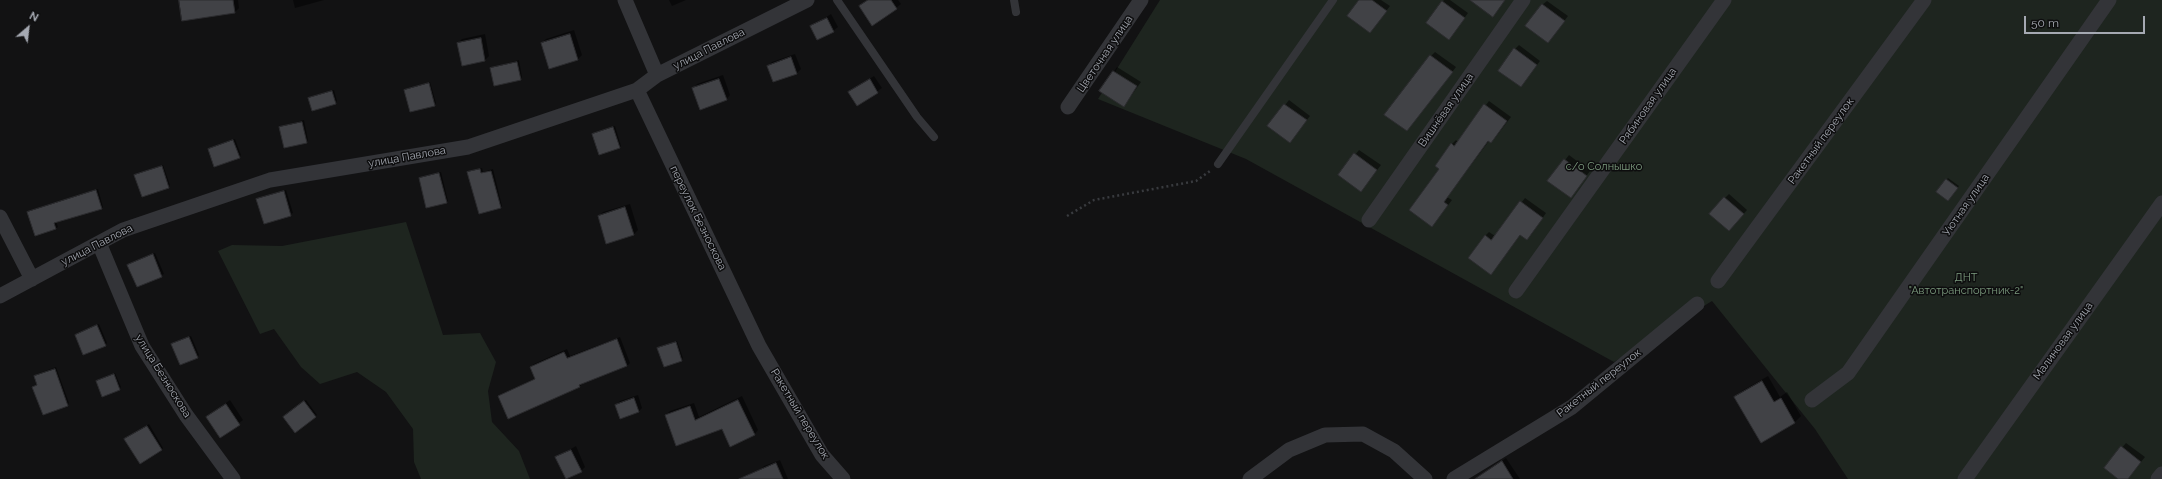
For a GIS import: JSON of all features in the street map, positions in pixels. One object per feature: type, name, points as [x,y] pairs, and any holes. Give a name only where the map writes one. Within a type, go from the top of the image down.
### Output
[{"type":"street","points":[[625,0],[657,75]]},
{"type":"street","name":"улица Павлова","points":[[0,296],[123,230],[270,180],[468,147],[637,90],[657,75],[807,0]]},
{"type":"street","name":"Цветочная улица","points":[[1068,107],[1141,0]]},
{"type":"street","name":"Вишнёвая улица","points":[[1369,220],[1523,0]]},
{"type":"street","name":"Рябиновая улица","points":[[1516,291],[1724,0]]},
{"type":"street","name":"Ракетный переулок","points":[[1718,281],[1924,0]]},
{"type":"street","name":"Уютная улица","points":[[1812,400],[1848,374],[2109,0]]},
{"type":"street","name":"переулок Безноскова","points":[[637,90],[760,346]]},
{"type":"street","name":"Малиновая улица","points":[[1965,479],[2162,203]]},
{"type":"street","points":[[0,217],[32,279]]},
{"type":"street","name":"улица Безноскова","points":[[99,243],[142,346],[186,415],[233,479]]},
{"type":"street","name":"Ракетный переулок","points":[[1454,479],[1572,407],[1697,304]]},
{"type":"street","name":"Ракетный переулок","points":[[760,346],[822,455],[843,479]]},
{"type":"street","points":[[1250,479],[1289,450],[1325,435],[1362,434],[1394,450],[1425,479]]},
{"type":"street","points":[[2158,479],[2162,474]]},
{"type":"lane","points":[[838,0],[917,117],[934,137]]},
{"type":"lane","points":[[1014,0],[1016,12]]},
{"type":"lane","points":[[1218,164],[1333,0]]},
{"type":"path","points":[[1066,216],[1094,200],[1196,181],[1218,164]]},
{"type":"green space","points":[[1160,0],[2162,0],[2162,479],[1848,479],[1815,429],[1712,301],[1614,362],[1246,159],[1098,99]]},
{"type":"green space","points":[[406,222],[443,335],[480,333],[496,362],[488,391],[492,422],[519,451],[530,479],[421,479],[414,462],[413,429],[386,392],[357,372],[320,384],[301,367],[274,329],[260,334],[218,251],[232,245],[282,246]]},
{"type":"building","points":[[179,0],[233,0],[235,13],[182,21]]},
{"type":"building","points":[[868,0],[891,0],[897,9],[872,26],[859,6]]},
{"type":"building","points":[[1359,0],[1372,0],[1387,11],[1370,33],[1347,16]]},
{"type":"building","points":[[1470,0],[1505,0],[1493,17]]},
{"type":"building","points":[[1442,1],[1465,18],[1449,40],[1426,23]]},
{"type":"building","points":[[1542,4],[1565,21],[1548,43],[1525,26]]},
{"type":"building","points":[[827,18],[834,32],[817,40],[810,26]]},
{"type":"building","points":[[570,34],[578,60],[549,69],[541,43]]},
{"type":"building","points":[[481,38],[485,61],[462,66],[457,43]]},
{"type":"building","points":[[1514,48],[1537,65],[1521,87],[1498,71]]},
{"type":"building","points":[[1430,55],[1453,72],[1407,131],[1384,115]]},
{"type":"building","points":[[791,57],[797,74],[773,82],[767,66]]},
{"type":"building","points":[[517,62],[521,80],[494,86],[490,68]]},
{"type":"building","points":[[1113,71],[1137,86],[1124,107],[1099,91]]},
{"type":"building","points":[[719,79],[727,100],[700,110],[692,88]]},
{"type":"building","points":[[870,79],[878,93],[857,106],[848,92]]},
{"type":"building","points":[[429,83],[435,106],[410,112],[404,90]]},
{"type":"building","points":[[332,91],[336,104],[312,111],[308,98]]},
{"type":"building","points":[[1284,104],[1307,120],[1290,143],[1267,126]]},
{"type":"building","points":[[1484,104],[1507,121],[1491,143],[1488,141],[1444,202],[1448,205],[1432,227],[1409,210],[1439,169],[1435,166],[1451,143],[1454,146]]},
{"type":"building","points":[[302,122],[307,143],[284,148],[279,127]]},
{"type":"building","points":[[613,127],[620,148],[599,155],[592,134]]},
{"type":"building","points":[[233,140],[240,158],[214,167],[208,149]]},
{"type":"building","points":[[1354,153],[1377,170],[1361,192],[1338,175]]},
{"type":"building","points":[[1564,159],[1587,176],[1571,198],[1547,181]]},
{"type":"building","points":[[162,166],[169,188],[142,197],[134,175]]},
{"type":"building","points":[[480,169],[481,173],[491,171],[501,208],[479,214],[467,172]]},
{"type":"building","points":[[439,173],[447,203],[426,208],[419,178]]},
{"type":"building","points":[[1946,179],[1958,188],[1948,201],[1936,192]]},
{"type":"building","points":[[96,190],[102,209],[54,223],[56,229],[35,236],[27,212]]},
{"type":"building","points":[[284,191],[291,216],[264,224],[256,199]]},
{"type":"building","points":[[1724,197],[1744,214],[1729,231],[1709,214]]},
{"type":"building","points":[[1520,201],[1543,218],[1527,240],[1520,235],[1491,275],[1468,258],[1485,235],[1491,240]]},
{"type":"building","points":[[625,207],[634,235],[606,244],[598,216]]},
{"type":"building","points":[[153,254],[162,277],[137,287],[127,265]]},
{"type":"building","points":[[97,325],[106,346],[83,355],[75,335]]},
{"type":"building","points":[[189,337],[198,358],[180,365],[171,344]]},
{"type":"building","points":[[617,339],[627,366],[579,385],[580,387],[508,419],[498,396],[535,379],[530,367],[564,352],[567,358]]},
{"type":"building","points":[[676,342],[682,361],[664,367],[657,348]]},
{"type":"building","points":[[55,369],[68,406],[43,415],[32,387],[37,385],[34,376]]},
{"type":"building","points":[[114,374],[120,390],[102,397],[96,381]]},
{"type":"building","points":[[1762,381],[1774,402],[1781,398],[1795,423],[1761,443],[1734,397]]},
{"type":"building","points":[[634,398],[639,412],[620,419],[615,405]]},
{"type":"building","points":[[738,400],[755,435],[730,447],[722,429],[676,446],[665,415],[690,406],[695,420]]},
{"type":"building","points":[[304,401],[316,417],[295,433],[283,417]]},
{"type":"building","points":[[226,404],[240,425],[220,438],[206,417]]},
{"type":"building","points":[[147,426],[162,450],[140,464],[124,439]]},
{"type":"building","points":[[2121,446],[2141,462],[2128,479],[2118,479],[2104,468]]},
{"type":"building","points":[[571,450],[582,472],[566,479],[555,457]]},
{"type":"building","points":[[1502,461],[1513,479],[1475,479]]},
{"type":"building","points":[[776,463],[783,479],[739,479]]},
{"type":"park label","name":"с/о Солнышко","points":[[1604,167]]},
{"type":"park label","name":"ДНТ \"Автотранспортник-2\"","points":[[1966,284]]}]
